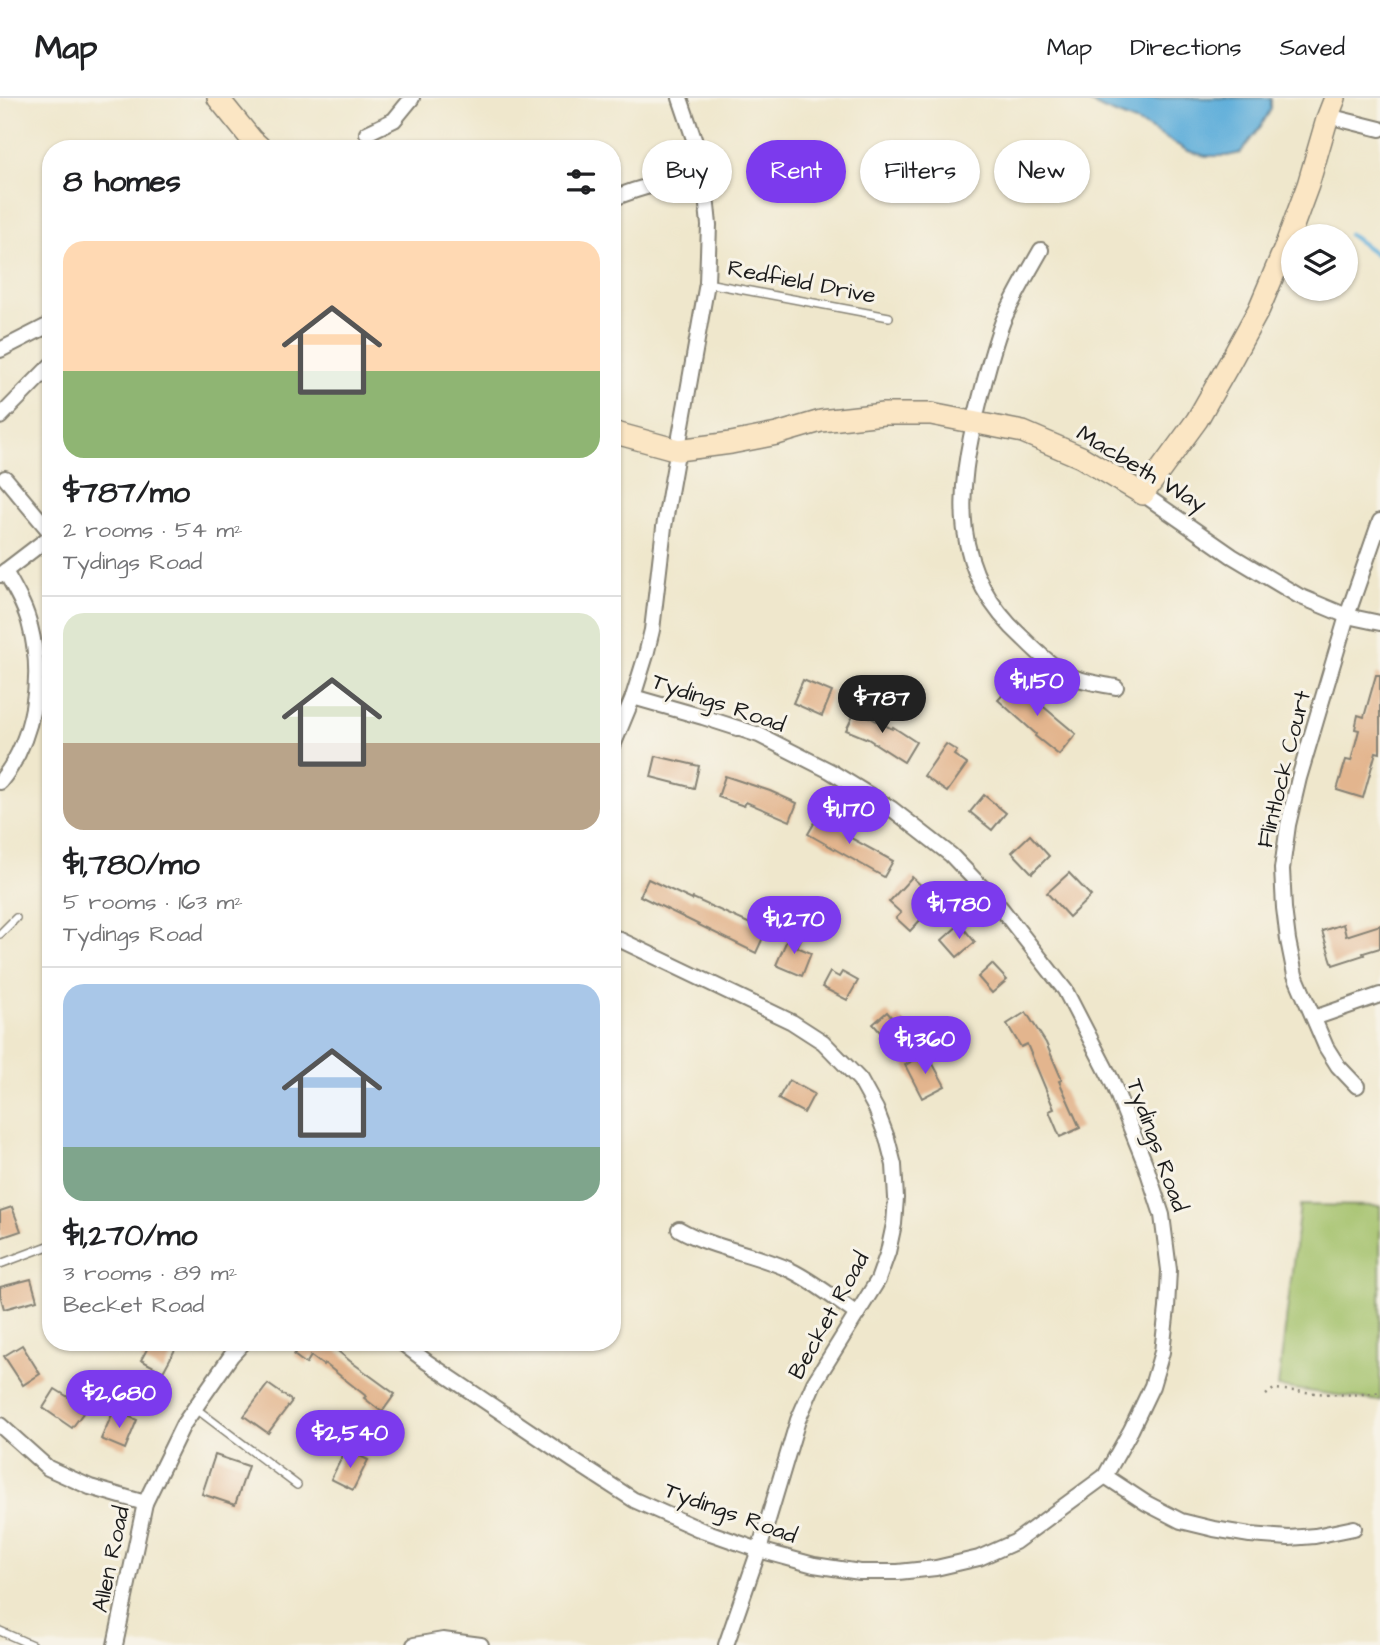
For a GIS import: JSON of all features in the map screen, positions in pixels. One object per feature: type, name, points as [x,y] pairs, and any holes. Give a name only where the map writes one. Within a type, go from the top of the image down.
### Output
[{"type":"street","points":[[218,98],[252,140]]},
{"type":"street","points":[[367,133],[394,120],[412,98]]},
{"type":"street","name":"Tydings Road","points":[[680,98],[694,140]]},
{"type":"street","points":[[1143,494],[1197,420],[1259,309],[1308,186],[1330,104],[1380,129]]},
{"type":"street","points":[[621,195],[642,187]]},
{"type":"street","name":"Tydings Road","points":[[621,710],[633,697],[652,630],[664,527],[707,283],[709,225],[707,203]]},
{"type":"street","points":[[1041,250],[1003,321],[974,421],[962,500],[967,547],[976,575],[990,601],[1011,628],[1068,675],[1116,687]]},
{"type":"street","points":[[0,350],[42,329]]},
{"type":"street","points":[[0,417],[42,374]]},
{"type":"street","name":"Macbeth Way","points":[[621,434],[678,450],[732,443],[821,421],[883,414],[931,414],[1023,432],[1080,457],[1143,494],[1232,556],[1299,596],[1347,616],[1380,623]]},
{"type":"street","points":[[5,478],[42,524]]},
{"type":"street","name":"Flintlock Court","points":[[1357,1086],[1326,1048],[1295,975],[1286,919],[1282,869],[1287,825],[1299,778],[1347,616],[1380,521]]},
{"type":"street","points":[[0,782],[9,771],[26,733],[36,691],[36,662],[30,624],[3,573],[42,542]]},
{"type":"street","name":"Tydings Road","points":[[413,1351],[634,1500],[699,1529],[760,1550],[814,1565],[860,1572],[936,1568],[979,1558],[1015,1542],[1105,1476],[1153,1386],[1162,1352],[1169,1270],[1162,1215],[1146,1166],[1112,1081],[1065,989],[997,903],[951,855],[892,809],[830,771],[760,735],[633,697]]},
{"type":"street","name":"Becket Road","points":[[621,940],[792,1022],[823,1042],[860,1080],[876,1109],[894,1165],[896,1198],[888,1252],[878,1279],[814,1383],[798,1420],[760,1550],[726,1645]]},
{"type":"street","points":[[1314,1018],[1380,995]]},
{"type":"street","points":[[679,1229],[693,1237],[762,1258],[790,1270],[857,1314]]},
{"type":"street","name":"Allen Road","points":[[115,1645],[145,1503],[183,1425],[236,1351]]},
{"type":"street","points":[[0,1425],[48,1468],[90,1487],[145,1503]]},
{"type":"street","points":[[1105,1476],[1146,1503],[1181,1521],[1214,1529],[1289,1538],[1354,1528]]},
{"type":"street","points":[[414,1645],[443,1640],[481,1645]]},
{"type":"lane","name":"Redfield Drive","points":[[707,283],[889,317]]},
{"type":"lane","points":[[0,934],[16,918]]},
{"type":"lane","points":[[0,1264],[42,1248]]},
{"type":"lane","points":[[195,1408],[297,1485]]},
{"type":"lane","points":[[0,1631],[32,1645]]},
{"type":"path","points":[[1266,1395],[1275,1389],[1334,1395],[1380,1392]]},
{"type":"green space","points":[[1300,1205],[1380,1206],[1380,1401],[1278,1387]]},
{"type":"water","points":[[1082,98],[1271,98],[1271,109],[1240,153],[1206,156],[1188,151],[1143,125]]},
{"type":"building","points":[[1376,675],[1380,675],[1380,753],[1376,752],[1363,798],[1337,790],[1346,760],[1351,761],[1359,730],[1355,729],[1358,715],[1364,717]]},
{"type":"building","points":[[803,680],[832,692],[822,716],[793,703]]},
{"type":"building","points":[[1015,681],[1076,734],[1059,755],[998,700]]},
{"type":"building","points":[[856,710],[892,729],[893,727],[916,742],[904,762],[868,739],[846,730]]},
{"type":"building","points":[[946,744],[957,751],[954,755],[967,764],[947,792],[924,776]]},
{"type":"building","points":[[656,756],[699,766],[694,788],[651,777]]},
{"type":"building","points":[[725,776],[797,803],[790,821],[746,802],[744,806],[718,797]]},
{"type":"building","points":[[984,795],[1006,813],[992,830],[970,812]]},
{"type":"building","points":[[819,815],[851,834],[849,837],[893,861],[884,877],[808,834]]},
{"type":"building","points":[[1030,835],[1049,856],[1032,873],[1012,852]]},
{"type":"building","points":[[1069,873],[1091,896],[1069,917],[1047,893]]},
{"type":"building","points":[[912,877],[938,901],[910,931],[896,918],[901,913],[889,902]]},
{"type":"building","points":[[648,879],[766,931],[756,953],[640,896]]},
{"type":"building","points":[[960,924],[975,942],[957,957],[942,940]]},
{"type":"building","points":[[1343,924],[1346,936],[1380,925],[1380,948],[1333,965],[1322,931]]},
{"type":"building","points":[[790,933],[801,938],[797,947],[811,953],[802,976],[776,965]]},
{"type":"building","points":[[992,964],[1007,980],[992,993],[978,977]]},
{"type":"building","points":[[830,972],[839,977],[842,972],[858,981],[847,1000],[822,987]]},
{"type":"building","points":[[887,1012],[894,1020],[899,1016],[914,1034],[896,1050],[873,1024]]},
{"type":"building","points":[[1026,1012],[1046,1043],[1080,1128],[1060,1137],[1049,1111],[1054,1109],[1027,1044],[1021,1047],[1007,1024]]},
{"type":"building","points":[[927,1053],[945,1086],[922,1098],[905,1065]]},
{"type":"building","points":[[789,1080],[814,1094],[804,1113],[778,1099]]},
{"type":"building","points":[[12,1207],[21,1231],[0,1238],[0,1211]]},
{"type":"building","points":[[31,1279],[37,1300],[4,1309],[0,1287]]},
{"type":"building","points":[[22,1345],[40,1374],[23,1385],[4,1356]]},
{"type":"building","points":[[146,1351],[174,1351],[163,1372],[141,1360]]},
{"type":"building","points":[[296,1351],[338,1351],[395,1394],[382,1412],[324,1363],[323,1365],[311,1356],[306,1364],[294,1355]]},
{"type":"building","points":[[268,1384],[292,1401],[268,1433],[244,1416]]},
{"type":"building","points":[[55,1389],[68,1397],[72,1391],[85,1400],[78,1410],[83,1413],[72,1428],[43,1408]]},
{"type":"building","points":[[114,1410],[137,1420],[125,1449],[101,1439]]},
{"type":"building","points":[[346,1449],[368,1460],[353,1490],[331,1479]]},
{"type":"building","points":[[215,1455],[248,1466],[235,1505],[202,1494]]},
{"type":"waterway","points":[[1358,241],[1380,257]]}]
